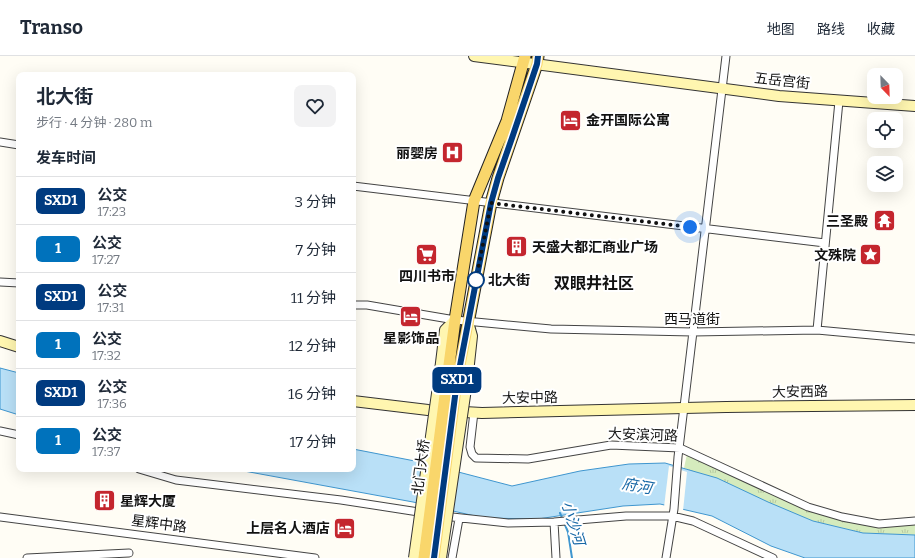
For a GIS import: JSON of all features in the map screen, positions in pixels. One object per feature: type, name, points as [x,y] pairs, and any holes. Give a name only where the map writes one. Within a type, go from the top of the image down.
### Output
[{"type":"main road","points":[[452,380],[455,320],[474,201],[507,121],[525,59]]},
{"type":"main road","points":[[452,380],[468,321],[491,203],[537,60]]},
{"type":"main road","name":"北门大桥","points":[[424,558],[452,380]]},
{"type":"main road","name":"北门大桥","points":[[434,558],[452,380]]},
{"type":"street","name":"五岳宫街","points":[[474,56],[537,60],[779,96],[915,106]]},
{"type":"street","points":[[666,558],[673,512],[726,56]]},
{"type":"street","points":[[817,330],[839,101]]},
{"type":"street","points":[[0,142],[16,145]]},
{"type":"street","points":[[356,186],[825,243]]},
{"type":"street","points":[[0,282],[16,283]]},
{"type":"street","name":"西马道街","points":[[356,305],[367,305],[455,320],[551,329],[693,332],[817,330],[915,339]]},
{"type":"street","points":[[0,341],[16,346]]},
{"type":"street","points":[[414,558],[452,380]]},
{"type":"street","points":[[441,558],[452,380]]},
{"type":"street","name":"大安中路","points":[[356,401],[428,410],[474,412],[684,408]]},
{"type":"street","name":"大安西路","points":[[684,408],[915,405]]},
{"type":"street","name":"大安滨河路","points":[[474,412],[470,447],[472,454],[476,458],[528,459],[611,446],[680,448],[808,507],[842,517],[879,524],[915,521]]},
{"type":"street","points":[[0,431],[16,434]]},
{"type":"street","points":[[149,472],[176,480],[341,500],[459,519],[508,523],[556,522],[673,512],[773,558]]},
{"type":"street","name":"星辉中路","points":[[0,517],[315,558]]},
{"type":"street","points":[[452,558],[459,519]]},
{"type":"street","points":[[556,522],[556,558]]},
{"type":"street","points":[[27,558],[129,552]]},
{"type":"green space","points":[[687,454],[843,519],[915,523],[915,535],[863,533],[813,521],[684,468]]},
{"type":"water","points":[[0,368],[16,372],[16,414],[0,409]]},
{"type":"water","name":"府河","points":[[356,450],[420,462],[512,486],[580,471],[629,464],[665,463],[717,478],[813,521],[863,533],[915,535],[915,558],[805,558],[771,546],[712,516],[660,504],[623,506],[538,519],[484,518],[413,502],[249,472],[356,472]]},
{"type":"pier","points":[[669,466],[687,472],[683,511],[664,507]]},
{"type":"waterway","name":"小沙河","points":[[560,513],[568,532],[572,558]]},
{"type":"bus line","name":"SXD1","points":[[434,558],[457,381],[491,203],[498,178],[537,64],[538,56]]},
{"type":"place","name":"金开国际公寓","points":[[570,120]]},
{"type":"place","name":"丽婴房","points":[[453,153]]},
{"type":"place","name":"三圣殿","points":[[884,221]]},
{"type":"place","name":"天盛大都汇商业广场","points":[[516,247]]},
{"type":"place","name":"四川书市","points":[[427,254]]},
{"type":"place","name":"文殊院","points":[[871,255]]},
{"type":"place","name":"北大街","points":[[476,280]]},
{"type":"place","name":"星影饰品","points":[[411,316]]},
{"type":"place","name":"星辉大厦","points":[[105,501]]},
{"type":"place","name":"上层名人酒店","points":[[345,528]]},
{"type":"district","name":"双眼井社区","points":[[594,283]]},
{"type":"route","points":[[476,280],[491,203],[690,227]]}]
